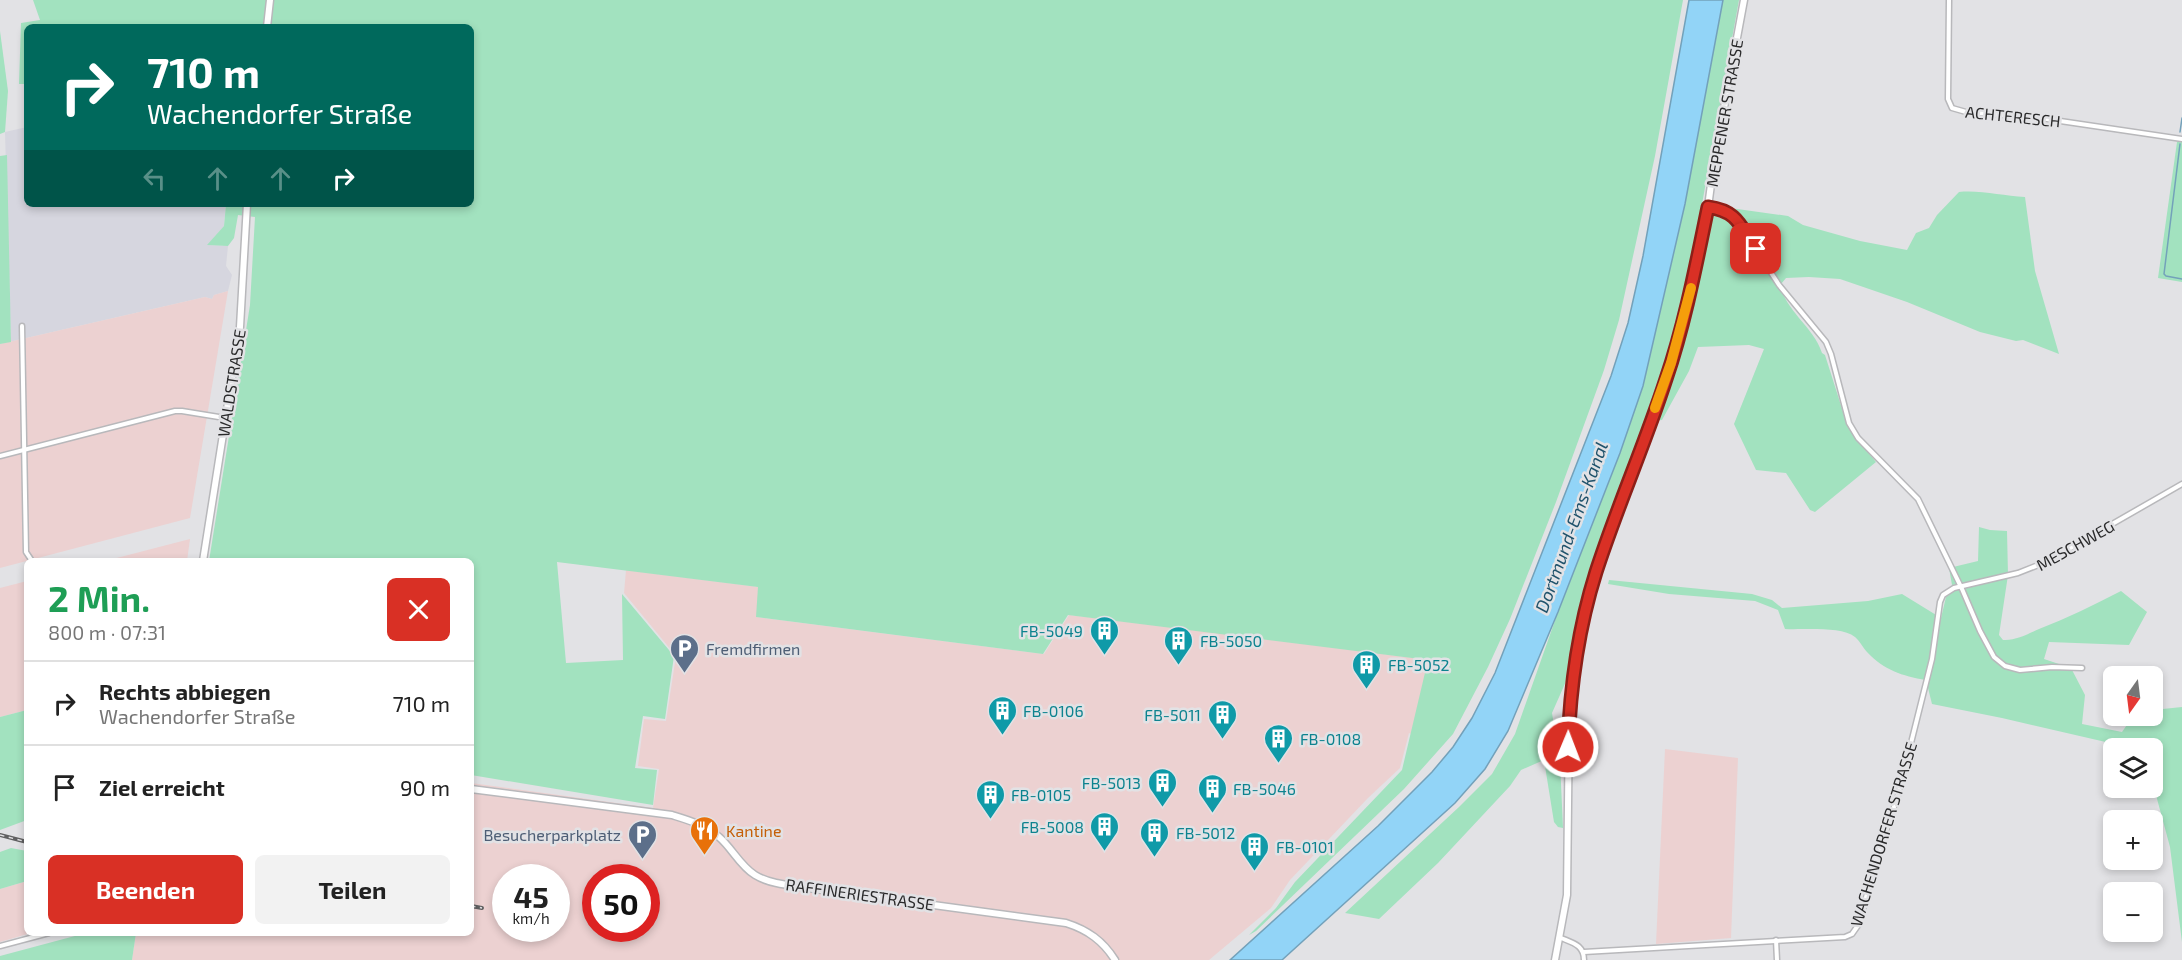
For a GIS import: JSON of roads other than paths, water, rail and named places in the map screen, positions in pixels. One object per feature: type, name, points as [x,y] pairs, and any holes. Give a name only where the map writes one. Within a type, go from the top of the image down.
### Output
[{"type":"street","points":[[267,24],[270,0]]},
{"type":"street","name":"MEPPENER STRASSE","points":[[1556,960],[1569,872],[1569,714],[1581,633],[1596,574],[1672,360],[1687,310],[1708,207],[1744,0]]},
{"type":"street","name":"ACHTERESCH","points":[[1949,0],[1948,99],[1952,108],[1966,112],[2040,118],[2182,139]]},
{"type":"street","name":"WALDSTRASSE","points":[[203,558],[242,310],[247,207]]},
{"type":"street","points":[[1708,207],[1732,214],[1779,285],[1826,342],[1849,423],[1858,438],[1918,499],[1980,632],[1999,662],[2020,670],[2052,667],[2082,668]]},
{"type":"street","points":[[22,326],[26,552],[30,558]]},
{"type":"street","points":[[0,456],[175,411],[226,418]]},
{"type":"street","name":"MESCHWEG","points":[[1960,586],[2031,569],[2182,484]]},
{"type":"street","name":"WACHENDORFER STRASSE","points":[[1584,952],[1845,937],[1852,934],[1857,929],[1875,863],[1898,795],[1932,659],[1940,602],[1948,591],[1960,586]]},
{"type":"street","name":"RAFFINERIESTRASSE","points":[[474,789],[672,815],[707,829],[719,837],[755,875],[782,884],[1066,923],[1094,936],[1107,948],[1115,960]]},
{"type":"street","points":[[0,946],[38,936]]},
{"type":"street","points":[[1561,938],[1580,946],[1584,952],[1584,960]]},
{"type":"street","points":[[1776,940],[1777,960]]},
{"type":"water","name":"Dortmund-Ems-Kanal","points":[[1689,0],[1723,0],[1685,204],[1643,386],[1620,453],[1558,612],[1508,731],[1485,769],[1455,803],[1282,960],[1230,960],[1378,826],[1432,772],[1453,747],[1472,718],[1495,673],[1611,376],[1628,323],[1643,256]]},
{"type":"waterway","points":[[2180,132],[2182,118]]},
{"type":"waterway","points":[[2180,144],[2164,274],[2182,279]]},
{"type":"railway","points":[[0,835],[24,841]]},
{"type":"railway","points":[[474,907],[482,908]]},
{"type":"place","name":"FB-5049","points":[[1104,656]]},
{"type":"place","name":"FB-5050","points":[[1179,666]]},
{"type":"place","name":"Fremdfirmen","points":[[685,674]]},
{"type":"place","name":"FB-5052","points":[[1367,690]]},
{"type":"place","name":"FB-0106","points":[[1002,736]]},
{"type":"place","name":"FB-5011","points":[[1222,740]]},
{"type":"place","name":"FB-0108","points":[[1279,764]]},
{"type":"place","name":"FB-5013","points":[[1162,808]]},
{"type":"place","name":"FB-5046","points":[[1212,814]]},
{"type":"place","name":"FB-0105","points":[[990,820]]},
{"type":"place","name":"FB-5008","points":[[1105,852]]},
{"type":"place","name":"Kantine","points":[[705,856]]},
{"type":"place","name":"FB-5012","points":[[1155,858]]},
{"type":"place","name":"Besucherparkplatz","points":[[642,860]]},
{"type":"place","name":"FB-0101","points":[[1255,872]]}]
